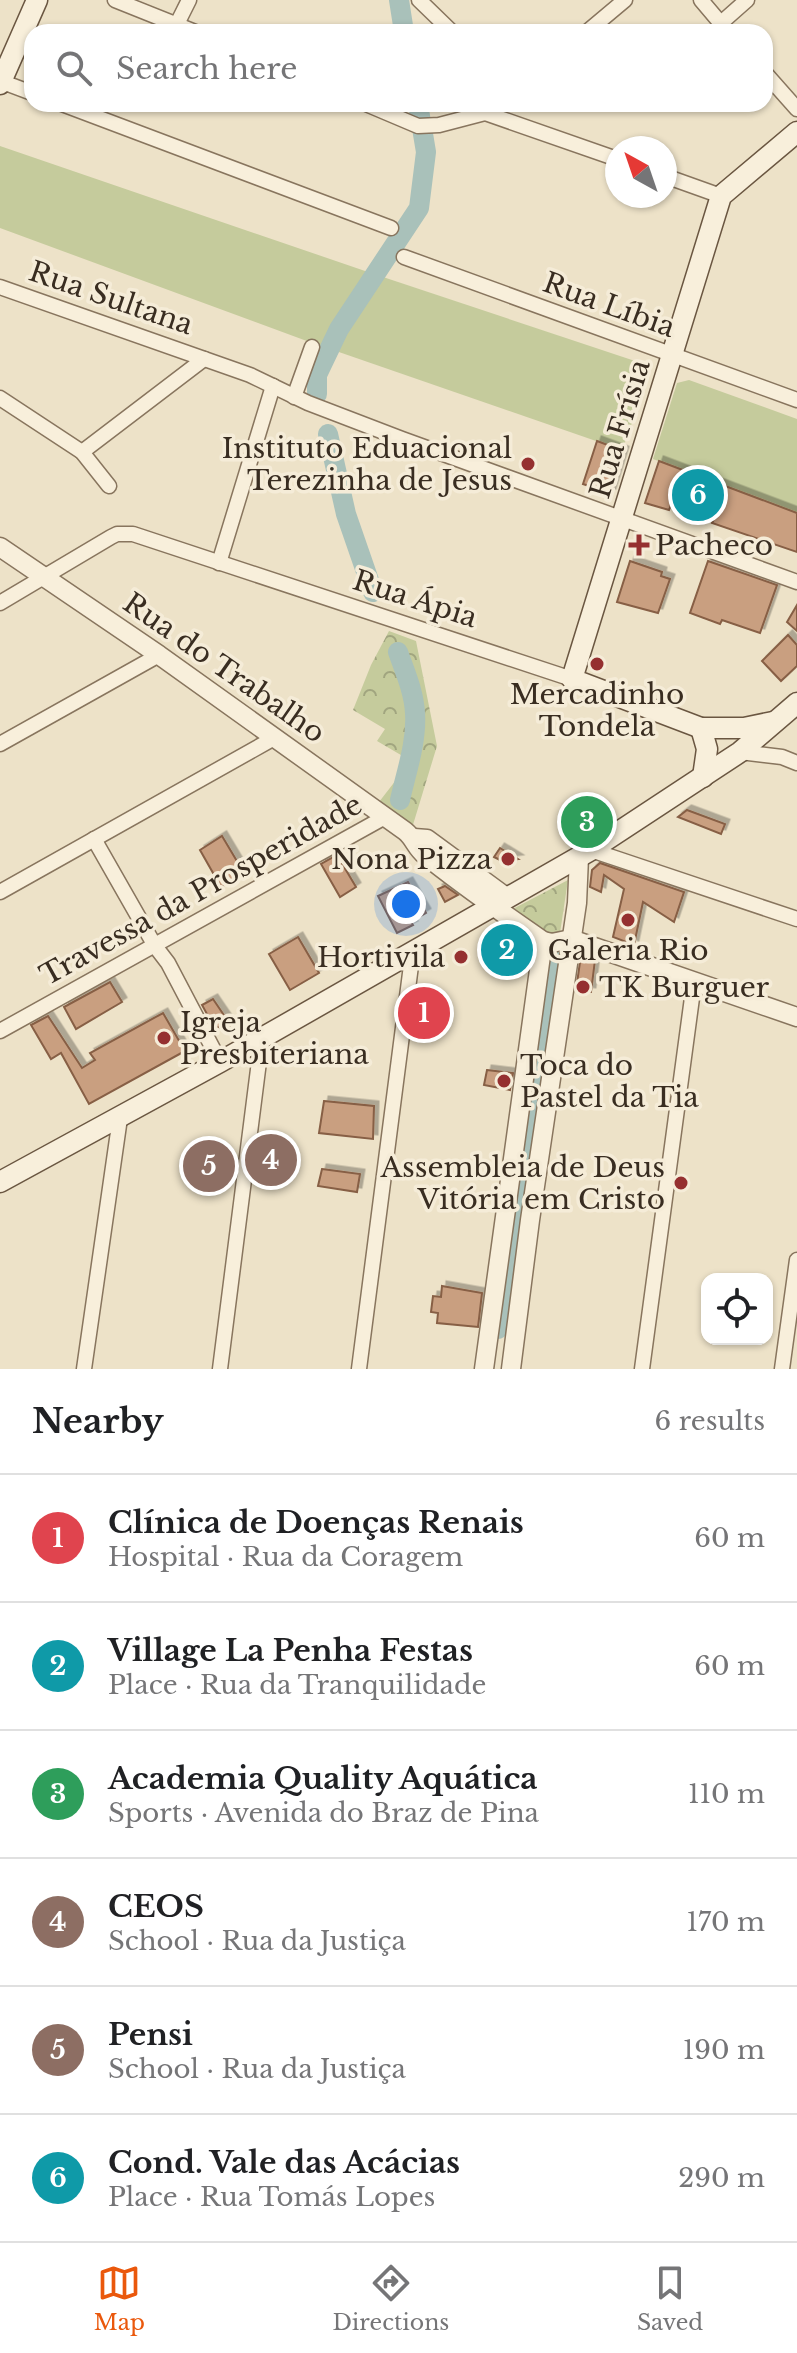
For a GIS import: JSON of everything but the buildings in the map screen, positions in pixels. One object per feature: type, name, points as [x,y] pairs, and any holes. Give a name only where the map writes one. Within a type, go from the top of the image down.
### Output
[{"type":"main road","points":[[26,24],[37,0]]},
{"type":"main road","points":[[0,82],[24,29]]},
{"type":"main road","points":[[721,196],[797,132]]},
{"type":"main road","name":"Rua Frísia","points":[[572,679],[721,196]]},
{"type":"main road","name":"Rua Ápia","points":[[572,679],[701,728],[770,726]]},
{"type":"main road","points":[[0,1182],[220,1062],[585,853],[740,752],[797,703]]},
{"type":"main road","points":[[701,728],[707,749],[703,777]]},
{"type":"street","points":[[115,0],[177,24],[189,0]]},
{"type":"street","points":[[596,24],[625,0]]},
{"type":"street","points":[[701,0],[721,24]]},
{"type":"street","points":[[727,24],[747,0]]},
{"type":"street","points":[[422,2],[444,24]]},
{"type":"street","points":[[0,82],[24,90]]},
{"type":"street","points":[[773,82],[797,109]]},
{"type":"street","points":[[83,112],[391,228]]},
{"type":"street","points":[[385,112],[418,126],[439,125],[478,112]]},
{"type":"street","points":[[460,120],[464,112]]},
{"type":"street","points":[[493,112],[605,154]]},
{"type":"street","points":[[677,180],[721,196]]},
{"type":"street","name":"Rua Líbia","points":[[404,257],[797,400]]},
{"type":"street","name":"Rua Sultana","points":[[0,287],[250,375],[294,397],[621,520],[797,582]]},
{"type":"street","points":[[294,397],[312,347]]},
{"type":"street","points":[[82,452],[204,359]]},
{"type":"street","points":[[219,563],[273,386]]},
{"type":"street","points":[[0,398],[82,452],[109,486]]},
{"type":"street","name":"Rua Ápia","points":[[0,603],[117,534],[133,534],[572,679]]},
{"type":"street","name":"Rua do Trabalho","points":[[0,547],[276,737],[414,838],[427,839],[543,941]]},
{"type":"street","points":[[0,744],[159,655]]},
{"type":"street","points":[[770,726],[769,745],[782,757]]},
{"type":"street","points":[[0,892],[276,737]]},
{"type":"street","points":[[740,752],[782,757],[797,763]]},
{"type":"street","name":"Travessa da Prosperidade","points":[[0,1031],[385,817]]},
{"type":"street","points":[[94,839],[155,946],[168,963],[220,1062]]},
{"type":"street","points":[[511,1369],[585,853],[797,919]]},
{"type":"street","points":[[484,1369],[543,941],[552,943],[571,939],[797,1017]]},
{"type":"street","points":[[359,1369],[413,950]]},
{"type":"street","points":[[642,1369],[694,983]]},
{"type":"street","points":[[220,1369],[262,1038]]},
{"type":"street","points":[[84,1369],[120,1118]]},
{"type":"street","points":[[782,1369],[797,1260]]},
{"type":"green space","points":[[0,146],[368,272],[336,319],[323,347],[0,228]]},
{"type":"green space","points":[[380,276],[638,362],[645,368],[648,379],[622,450],[336,351]]},
{"type":"green space","points":[[689,380],[797,419],[797,513],[653,459],[677,383]]},
{"type":"green space","points":[[389,631],[416,641],[437,746],[412,828],[379,802],[403,771],[406,758],[377,741],[385,729],[353,710]]},
{"type":"green space","points":[[568,880],[560,933],[551,937],[509,911]]},
{"type":"waterway","points":[[399,0],[403,24]]},
{"type":"waterway","points":[[317,394],[317,375],[339,329],[419,208],[426,152],[419,112]]},
{"type":"waterway","points":[[328,434],[346,514],[373,592]]},
{"type":"waterway","points":[[398,652],[409,682],[415,713],[413,746],[400,800]]},
{"type":"waterway","points":[[498,1329],[552,954]]},
{"type":"place","name":"Instituto Eduacional Terezinha de Jesus","points":[[528,464]]},
{"type":"place","name":"Cond. Vale das Acácias","points":[[698,495]]},
{"type":"place","name":"Pacheco","points":[[639,545]]},
{"type":"place","name":"Mercadinho Tondela","points":[[597,664]]},
{"type":"place","name":"Academia Quality Aquática","points":[[587,822]]},
{"type":"place","name":"Nona Pizza","points":[[508,859]]},
{"type":"place","name":"Galeria Rio","points":[[628,920]]},
{"type":"place","name":"Village La Penha Festas","points":[[507,950]]},
{"type":"place","name":"Hortivila","points":[[461,957]]},
{"type":"place","name":"TK Burguer","points":[[583,987]]},
{"type":"place","name":"Clínica de Doenças Renais","points":[[424,1013]]},
{"type":"place","name":"Igreja Presbiteriana","points":[[164,1038]]},
{"type":"place","name":"Toca do Pastel da Tia","points":[[504,1081]]},
{"type":"place","name":"CEOS","points":[[271,1160]]},
{"type":"place","name":"Pensi","points":[[209,1166]]},
{"type":"place","name":"Assembleia de Deus Vitória em Cristo","points":[[681,1183]]}]
